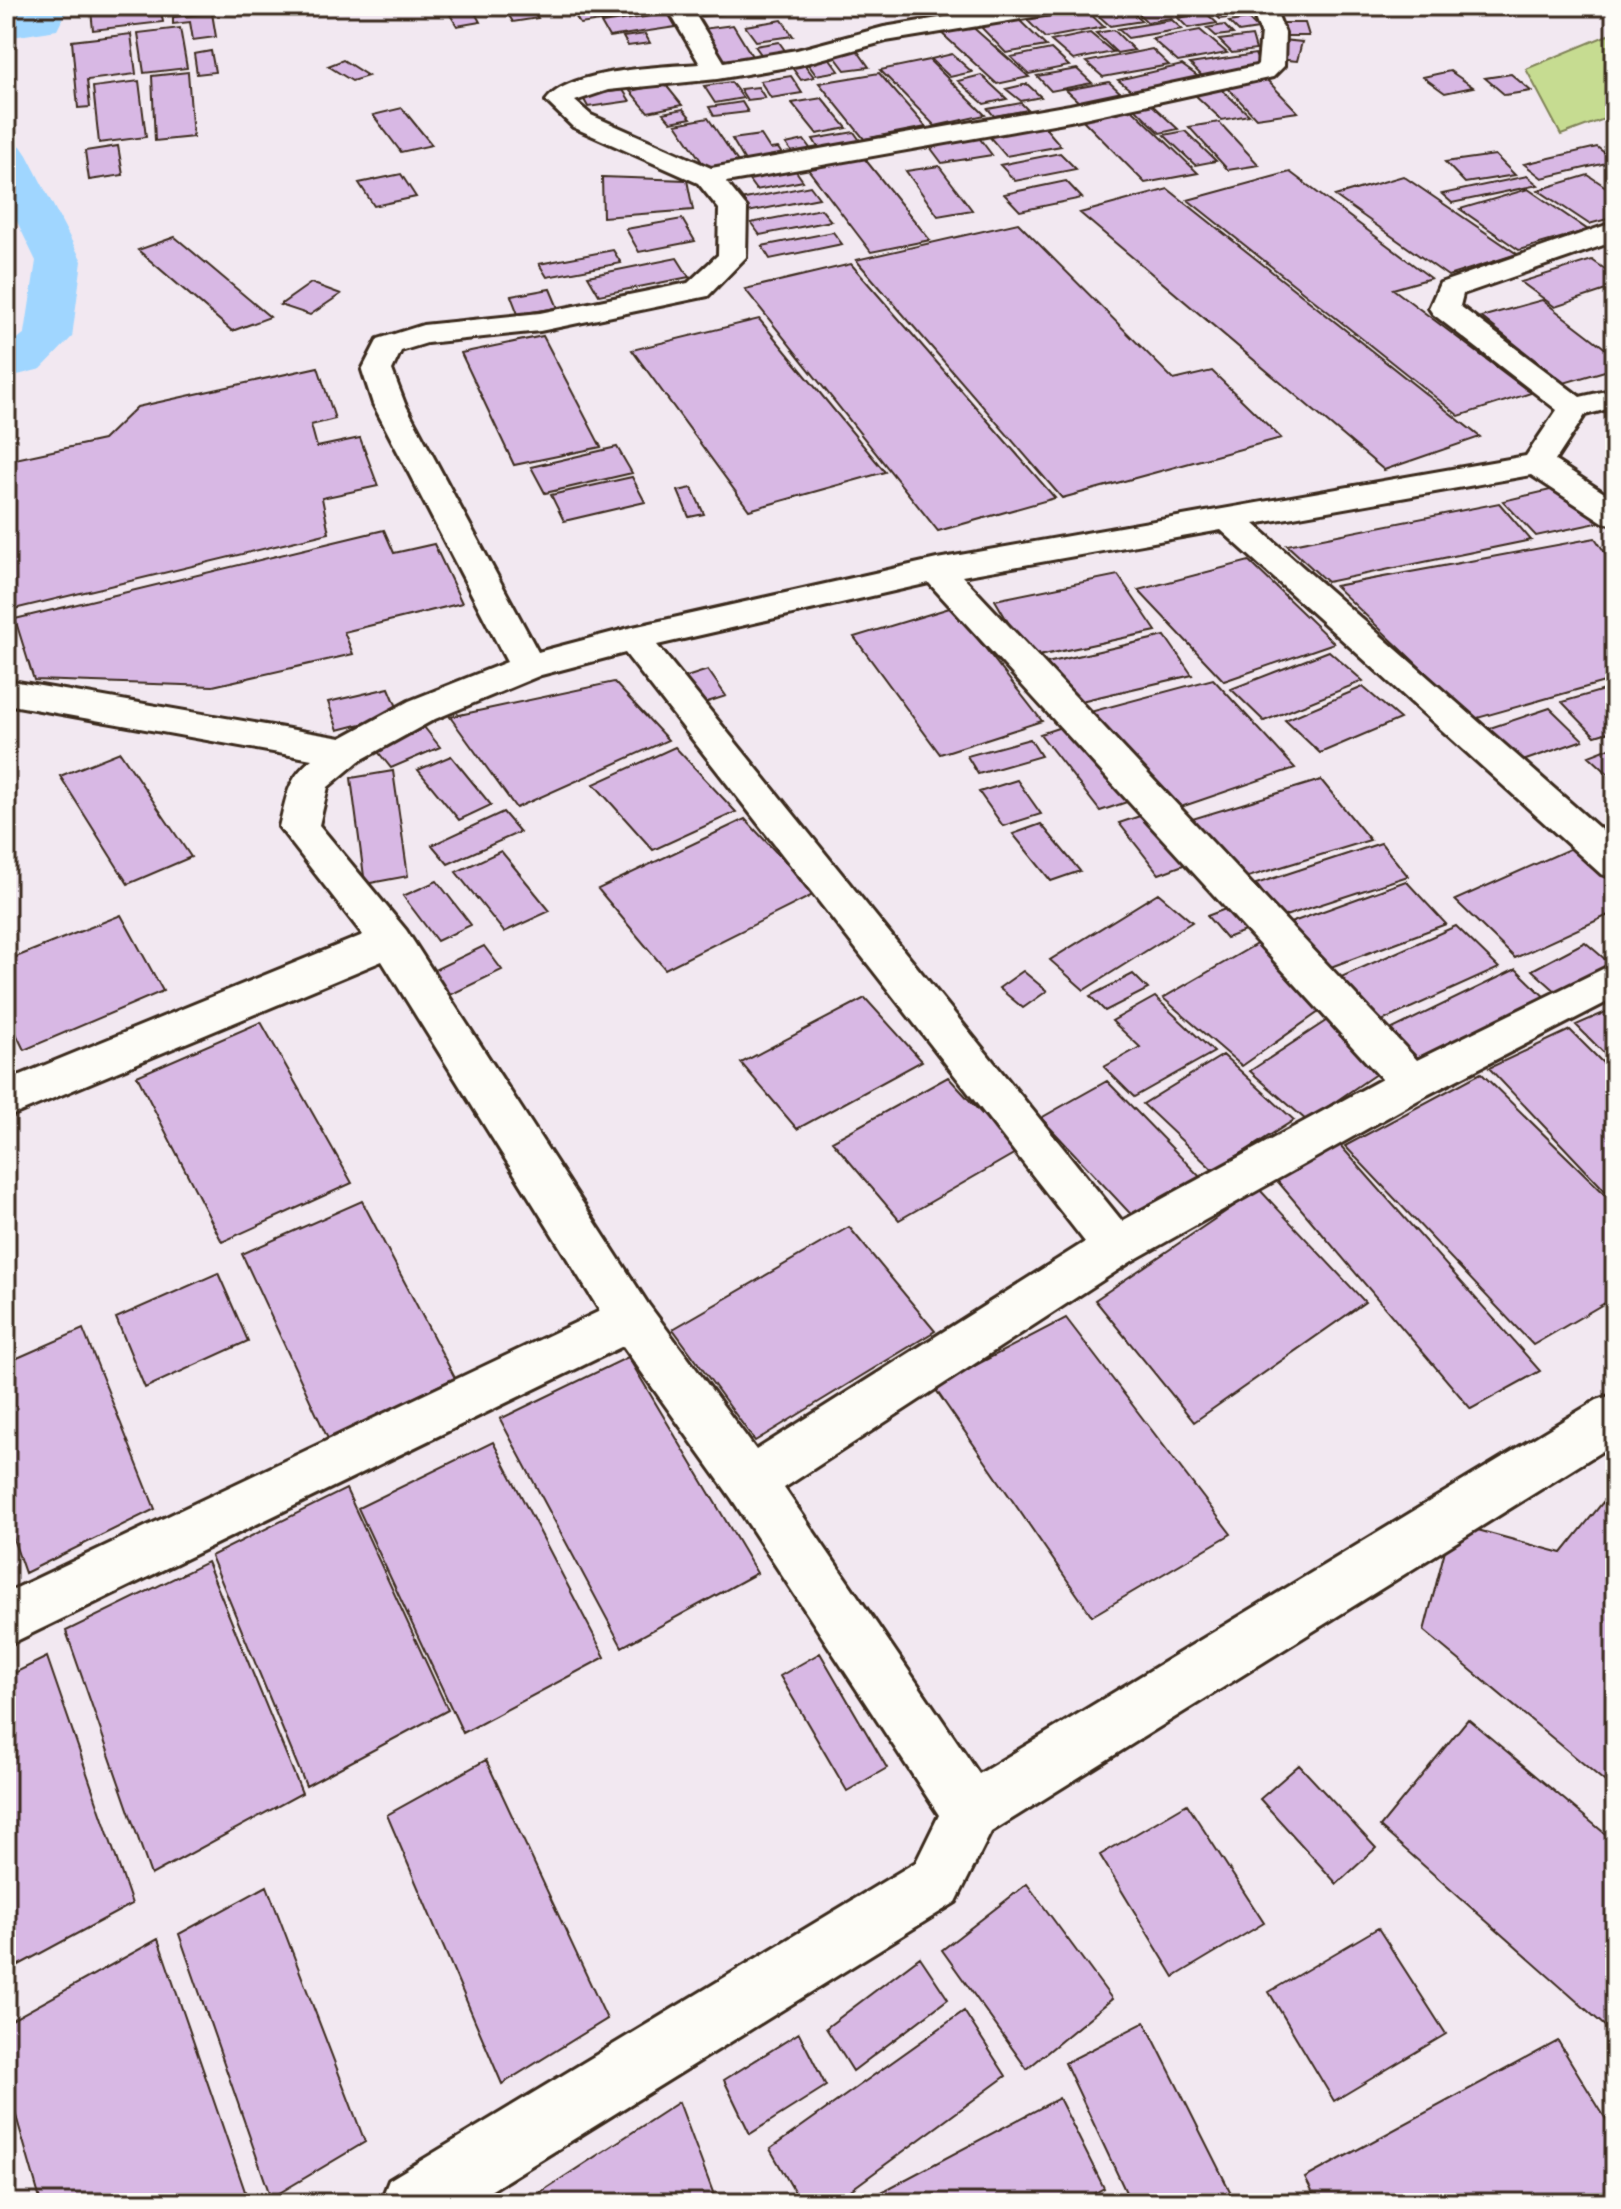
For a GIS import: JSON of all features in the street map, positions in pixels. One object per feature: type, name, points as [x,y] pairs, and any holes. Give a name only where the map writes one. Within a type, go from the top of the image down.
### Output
[{"type":"street","points":[[678,6],[717,71]]},
{"type":"street","points":[[528,667],[389,404],[377,370],[389,345],[423,334],[540,322],[698,290],[732,257],[733,208],[708,177],[582,121],[559,101],[570,91],[636,78],[717,71],[799,57],[884,34],[1057,6]]},
{"type":"street","points":[[708,177],[1070,113],[1264,72],[1271,66],[1273,33],[1262,6]]},
{"type":"street","points":[[1574,408],[1444,308],[1450,289],[1615,231]]},
{"type":"street","points":[[1537,464],[1574,408],[1615,398]]},
{"type":"street","points":[[971,1812],[750,1482],[631,1319],[391,941],[299,827],[310,781],[346,752],[422,710],[528,667],[633,639],[937,570],[1537,464],[1615,515]]},
{"type":"street","points":[[1227,518],[1615,864]]},
{"type":"street","points":[[937,570],[1412,1083]]},
{"type":"street","points":[[633,639],[1116,1247]]},
{"type":"street","points":[[6,692],[346,752]]},
{"type":"street","points":[[6,1100],[391,941]]},
{"type":"street","points":[[750,1482],[1116,1247],[1412,1083],[1615,979]]},
{"type":"street","points":[[6,1620],[631,1319]]},
{"type":"street","points":[[412,2203],[936,1882],[971,1812],[1615,1416]]},
{"type":"green space","points":[[1615,32],[1615,115],[1561,135],[1526,69]]},
{"type":"building","points":[[160,6],[163,22],[93,30],[91,10]]},
{"type":"building","points":[[536,6],[591,6],[540,13]]},
{"type":"building","points":[[613,6],[676,6],[679,10],[580,24],[573,12]]},
{"type":"building","points":[[688,6],[718,6],[723,14],[694,17]]},
{"type":"building","points":[[845,6],[878,6],[881,10],[851,15]]},
{"type":"building","points":[[991,6],[997,14],[938,22],[932,14]]},
{"type":"building","points":[[1082,6],[1104,27],[1045,38],[1023,16]]},
{"type":"building","points":[[1138,6],[1128,8],[1142,21],[1110,26],[1089,7]]},
{"type":"building","points":[[1194,6],[1201,13],[1147,22],[1135,10]]},
{"type":"building","points":[[1205,6],[1252,6],[1259,14],[1220,19]]},
{"type":"building","points":[[473,9],[480,22],[457,26],[449,13]]},
{"type":"building","points":[[533,10],[538,18],[513,22],[508,14]]},
{"type":"building","points":[[681,12],[689,25],[609,37],[601,23]]},
{"type":"building","points":[[212,13],[216,37],[193,40],[190,22],[173,24],[173,17]]},
{"type":"building","points":[[1206,13],[1217,23],[1188,28],[1178,18]]},
{"type":"building","points":[[1015,16],[1046,46],[1006,53],[977,23]]},
{"type":"building","points":[[1248,19],[1258,29],[1239,32],[1229,22]]},
{"type":"building","points":[[782,20],[793,36],[756,41],[745,26]]},
{"type":"building","points":[[1172,20],[1182,29],[1128,38],[1118,29]]},
{"type":"building","points":[[968,23],[1029,77],[997,84],[937,29]]},
{"type":"building","points":[[1280,23],[1305,23],[1309,36],[1283,36]]},
{"type":"building","points":[[733,25],[755,61],[724,65],[702,29]]},
{"type":"building","points":[[1224,25],[1233,34],[1216,36],[1207,28]]},
{"type":"building","points":[[180,28],[187,68],[144,73],[138,33]]},
{"type":"building","points":[[1114,30],[1134,50],[1117,53],[1096,33]]},
{"type":"building","points":[[1200,30],[1227,53],[1178,62],[1152,39]]},
{"type":"building","points":[[1090,33],[1113,52],[1073,60],[1051,41]]},
{"type":"building","points":[[131,34],[136,74],[87,80],[90,107],[78,108],[72,41]]},
{"type":"building","points":[[645,34],[650,43],[628,46],[623,37]]},
{"type":"building","points":[[1252,36],[1256,50],[1232,53],[1219,40]]},
{"type":"building","points":[[1282,40],[1302,42],[1297,61],[1277,59]]},
{"type":"building","points":[[779,42],[789,56],[765,60],[755,46]]},
{"type":"building","points":[[1051,49],[1069,66],[1029,74],[1011,57]]},
{"type":"building","points":[[1152,49],[1169,65],[1103,77],[1086,62]]},
{"type":"building","points":[[857,50],[869,67],[845,70],[833,54]]},
{"type":"building","points":[[211,51],[215,72],[197,74],[194,54]]},
{"type":"building","points":[[952,54],[972,72],[950,77],[931,59]]},
{"type":"building","points":[[1255,54],[1261,68],[1204,78],[1190,64]]},
{"type":"building","points":[[828,56],[839,71],[816,75],[805,60]]},
{"type":"building","points":[[343,60],[368,76],[352,81],[328,66]]},
{"type":"building","points":[[801,60],[814,77],[801,80],[788,62]]},
{"type":"building","points":[[929,60],[985,115],[935,126],[880,70]]},
{"type":"building","points":[[1182,65],[1203,80],[1138,96],[1118,80]]},
{"type":"building","points":[[1077,69],[1092,83],[1051,91],[1037,76]]},
{"type":"building","points":[[1450,71],[1473,87],[1445,93],[1423,77]]},
{"type":"building","points":[[188,72],[193,137],[155,141],[152,76]]},
{"type":"building","points":[[879,73],[926,127],[864,139],[819,83]]},
{"type":"building","points":[[1511,74],[1531,91],[1505,95],[1485,78]]},
{"type":"building","points":[[981,75],[1007,99],[984,104],[958,81]]},
{"type":"building","points":[[791,76],[802,93],[771,98],[760,81]]},
{"type":"building","points":[[1266,79],[1298,112],[1256,118],[1225,85]]},
{"type":"building","points":[[139,81],[146,137],[99,143],[93,87]]},
{"type":"building","points":[[731,82],[743,98],[715,103],[704,86]]},
{"type":"building","points":[[1109,82],[1124,96],[1081,104],[1066,90]]},
{"type":"building","points":[[665,84],[682,105],[648,112],[630,91]]},
{"type":"building","points":[[1027,84],[1041,97],[1021,101],[1006,89]]},
{"type":"building","points":[[758,87],[765,98],[747,100],[740,89]]},
{"type":"building","points":[[1220,88],[1249,115],[1222,120],[1193,93]]},
{"type":"building","points":[[623,90],[630,101],[588,107],[582,96]]},
{"type":"building","points":[[822,98],[847,128],[817,134],[792,103]]},
{"type":"building","points":[[742,102],[748,112],[714,116],[709,107]]},
{"type":"building","points":[[1021,103],[1028,110],[994,116],[988,109]]},
{"type":"building","points":[[1151,104],[1178,129],[1160,133],[1134,107]]},
{"type":"building","points":[[1130,107],[1198,173],[1145,183],[1080,117]]},
{"type":"building","points":[[402,108],[432,145],[401,152],[373,115]]},
{"type":"building","points":[[683,109],[691,118],[671,122],[663,113]]},
{"type":"building","points":[[708,118],[738,162],[706,168],[676,124]]},
{"type":"building","points":[[1219,122],[1259,165],[1228,170],[1189,127]]},
{"type":"building","points":[[1042,124],[1061,146],[1006,156],[987,134]]},
{"type":"building","points":[[1185,131],[1216,161],[1195,165],[1164,135]]},
{"type":"building","points":[[854,132],[861,142],[819,149],[813,139]]},
{"type":"building","points":[[761,135],[770,149],[778,148],[786,160],[748,166],[732,139]]},
{"type":"building","points":[[977,135],[992,155],[942,163],[927,143]]},
{"type":"building","points":[[804,140],[812,151],[794,155],[786,144]]},
{"type":"building","points":[[118,146],[123,175],[89,180],[85,151]]},
{"type":"building","points":[[1597,147],[1615,161],[1542,178],[1524,164]]},
{"type":"building","points":[[860,153],[930,240],[871,252],[804,164]]},
{"type":"building","points":[[1060,153],[1076,169],[1015,181],[1000,165]]},
{"type":"building","points":[[1495,155],[1515,175],[1465,183],[1445,162]]},
{"type":"building","points":[[939,166],[972,210],[938,216],[906,171]]},
{"type":"building","points":[[793,167],[803,181],[756,190],[745,175]]},
{"type":"building","points":[[1290,172],[1431,278],[1393,289],[1531,393],[1459,416],[1188,200]]},
{"type":"building","points":[[401,174],[416,197],[374,206],[359,183]]},
{"type":"building","points":[[1588,175],[1615,193],[1615,217],[1589,224],[1538,190]]},
{"type":"building","points":[[1403,176],[1517,254],[1448,276],[1335,196]]},
{"type":"building","points":[[1527,176],[1538,185],[1452,203],[1442,194]]},
{"type":"building","points":[[602,177],[687,180],[693,210],[603,217]]},
{"type":"building","points":[[1066,181],[1082,198],[1020,211],[1004,194]]},
{"type":"building","points":[[810,186],[819,198],[748,212],[740,200]]},
{"type":"building","points":[[1168,189],[1480,437],[1384,470],[1080,213]]},
{"type":"building","points":[[1528,189],[1588,230],[1519,250],[1460,209]]},
{"type":"building","points":[[821,209],[831,221],[760,235],[751,223]]},
{"type":"building","points":[[682,219],[695,241],[639,252],[626,229]]},
{"type":"building","points":[[1018,223],[1174,380],[1212,371],[1281,438],[1062,498],[856,260]]},
{"type":"building","points":[[833,232],[842,244],[770,259],[762,246]]},
{"type":"building","points":[[175,237],[270,317],[232,331],[138,250]]},
{"type":"building","points":[[613,250],[621,263],[547,277],[539,264]]},
{"type":"building","points":[[677,258],[689,277],[599,295],[588,276]]},
{"type":"building","points":[[1592,260],[1615,276],[1615,287],[1555,307],[1521,282]]},
{"type":"building","points":[[851,264],[1055,498],[938,531],[745,289]]},
{"type":"building","points":[[311,283],[341,294],[310,315],[280,305]]},
{"type":"building","points":[[550,289],[558,308],[518,314],[511,296]]},
{"type":"building","points":[[1542,300],[1615,356],[1615,368],[1564,383],[1481,317]]},
{"type":"building","points":[[759,319],[885,472],[749,510],[632,350]]},
{"type":"building","points":[[543,336],[601,447],[514,465],[461,353]]},
{"type":"building","points":[[318,367],[335,419],[311,425],[317,447],[360,438],[378,486],[322,498],[329,533],[6,611],[6,461],[103,440],[137,407]]},
{"type":"building","points":[[617,447],[632,473],[545,493],[531,467]]},
{"type":"building","points":[[632,477],[645,502],[564,521],[551,495]]},
{"type":"building","points":[[1563,487],[1611,520],[1536,536],[1503,501]]},
{"type":"building","points":[[692,488],[704,514],[689,517],[678,491]]},
{"type":"building","points":[[1499,503],[1531,540],[1327,582],[1287,545]]},
{"type":"building","points":[[384,530],[394,553],[434,544],[462,603],[344,632],[353,654],[213,686],[34,680],[15,619]]},
{"type":"building","points":[[1595,538],[1615,567],[1615,679],[1474,719],[1335,586]]},
{"type":"building","points":[[1249,561],[1334,643],[1224,681],[1138,590]]},
{"type":"building","points":[[1118,575],[1156,631],[1029,658],[995,600]]},
{"type":"building","points":[[953,607],[1042,721],[940,754],[854,637]]},
{"type":"building","points":[[1165,636],[1192,675],[1072,703],[1047,663]]},
{"type":"building","points":[[1329,651],[1363,681],[1264,721],[1231,689]]},
{"type":"building","points":[[708,670],[726,696],[698,705],[680,679]]},
{"type":"building","points":[[1213,679],[1295,768],[1172,810],[1090,712]]},
{"type":"building","points":[[614,682],[668,740],[516,808],[450,717]]},
{"type":"building","points":[[1363,687],[1400,719],[1320,753],[1285,720]]},
{"type":"building","points":[[1614,687],[1615,730],[1595,736],[1562,702]]},
{"type":"building","points":[[389,688],[400,714],[338,730],[328,702]]},
{"type":"building","points":[[1550,708],[1583,740],[1520,762],[1487,729]]},
{"type":"building","points":[[1070,724],[1130,801],[1100,811],[1040,734]]},
{"type":"building","points":[[424,727],[440,747],[391,768],[375,748]]},
{"type":"building","points":[[1030,739],[1041,756],[978,774],[967,756]]},
{"type":"building","points":[[1615,746],[1615,780],[1589,756]]},
{"type":"building","points":[[675,747],[736,812],[653,850],[594,784]]},
{"type":"building","points":[[120,752],[191,857],[128,884],[60,776]]},
{"type":"building","points":[[451,756],[491,805],[459,820],[418,770]]},
{"type":"building","points":[[393,771],[408,876],[365,884],[351,778]]},
{"type":"building","points":[[1017,780],[1041,814],[1003,826],[979,792]]},
{"type":"building","points":[[1321,780],[1370,840],[1235,881],[1189,820]]},
{"type":"building","points":[[503,812],[520,832],[448,864],[432,845]]},
{"type":"building","points":[[1146,814],[1186,864],[1159,874],[1119,823]]},
{"type":"building","points":[[745,819],[815,894],[665,969],[598,889]]},
{"type":"building","points":[[1041,824],[1080,871],[1051,881],[1013,834]]},
{"type":"building","points":[[1381,843],[1408,876],[1282,917],[1256,884]]},
{"type":"building","points":[[1574,847],[1615,884],[1615,912],[1515,958],[1455,900]]},
{"type":"building","points":[[501,851],[550,911],[504,932],[456,872]]},
{"type":"building","points":[[437,881],[471,925],[437,941],[403,896]]},
{"type":"building","points":[[1406,881],[1446,924],[1328,968],[1290,923]]},
{"type":"building","points":[[1158,893],[1192,922],[1084,990],[1050,960]]},
{"type":"building","points":[[1228,908],[1245,931],[1226,938],[1207,916]]},
{"type":"building","points":[[121,915],[163,991],[24,1050],[6,1013],[6,961]]},
{"type":"building","points":[[1456,926],[1499,968],[1373,1025],[1332,981]]},
{"type":"building","points":[[1267,938],[1326,1007],[1242,1066],[1163,998]]},
{"type":"building","points":[[1585,942],[1613,966],[1559,994],[1532,970]]},
{"type":"building","points":[[484,946],[502,970],[450,995],[432,971]]},
{"type":"building","points":[[1516,969],[1554,1006],[1419,1073],[1382,1034]]},
{"type":"building","points":[[1023,971],[1047,991],[1023,1008],[999,988]]},
{"type":"building","points":[[1133,974],[1148,989],[1105,1011],[1090,996]]},
{"type":"building","points":[[1155,997],[1214,1052],[1134,1097],[1104,1067],[1140,1047],[1112,1021]]},
{"type":"building","points":[[865,998],[922,1061],[797,1129],[741,1063]]},
{"type":"building","points":[[1615,1008],[1615,1064],[1576,1025]]},
{"type":"building","points":[[1332,1017],[1389,1065],[1307,1121],[1250,1071]]},
{"type":"building","points":[[261,1022],[352,1183],[222,1242],[137,1076]]},
{"type":"building","points":[[1570,1030],[1615,1075],[1615,1197],[1612,1198],[1489,1068]]},
{"type":"building","points":[[1223,1055],[1294,1120],[1214,1171],[1143,1104]]},
{"type":"building","points":[[1481,1073],[1615,1204],[1615,1314],[1605,1303],[1533,1345],[1345,1146]]},
{"type":"building","points":[[948,1077],[1017,1152],[899,1220],[832,1141]]},
{"type":"building","points":[[1107,1081],[1205,1182],[1139,1223],[1041,1118]]},
{"type":"building","points":[[1340,1145],[1540,1371],[1471,1409],[1274,1177]]},
{"type":"building","points":[[1259,1189],[1365,1302],[1194,1422],[1095,1300]]},
{"type":"building","points":[[362,1201],[455,1378],[328,1439],[242,1254]]},
{"type":"building","points":[[849,1227],[935,1331],[755,1441],[673,1329]]},
{"type":"building","points":[[218,1273],[248,1341],[145,1388],[116,1318]]},
{"type":"building","points":[[1066,1318],[1231,1534],[1092,1616],[934,1387]]},
{"type":"building","points":[[83,1329],[155,1509],[25,1573],[6,1518],[6,1363]]},
{"type":"building","points":[[628,1357],[757,1573],[622,1647],[500,1419]]},
{"type":"building","points":[[493,1442],[605,1657],[463,1733],[358,1508]]},
{"type":"building","points":[[346,1489],[448,1710],[306,1786],[211,1556]]},
{"type":"building","points":[[1603,1502],[1615,1514],[1615,1790],[1424,1631],[1452,1523],[1562,1553]]},
{"type":"building","points":[[207,1562],[302,1793],[151,1875],[66,1631]]},
{"type":"building","points":[[820,1653],[887,1768],[847,1791],[780,1676]]},
{"type":"building","points":[[47,1657],[132,1904],[6,1972],[6,1677]]},
{"type":"building","points":[[1468,1719],[1615,1842],[1615,2035],[1380,1827]]},
{"type":"building","points":[[486,1760],[607,2019],[502,2084],[387,1815]]},
{"type":"building","points":[[1299,1765],[1376,1848],[1337,1884],[1260,1799]]},
{"type":"building","points":[[1187,1804],[1264,1923],[1174,1977],[1100,1855]]},
{"type":"building","points":[[1027,1884],[1112,1999],[1027,2069],[942,1950]]},
{"type":"building","points":[[267,1886],[365,2142],[271,2198],[179,1934]]},
{"type":"building","points":[[1378,1928],[1446,2034],[1334,2101],[1269,1992]]},
{"type":"building","points":[[158,1939],[249,2203],[41,2203],[6,2081],[6,2023]]},
{"type":"building","points":[[920,1957],[948,1999],[853,2071],[826,2028]]},
{"type":"building","points":[[964,2011],[1006,2076],[833,2203],[801,2203],[770,2149]]},
{"type":"building","points":[[1145,2022],[1236,2203],[1131,2203],[1065,2063]]},
{"type":"building","points":[[799,2033],[826,2086],[750,2134],[724,2080]]},
{"type":"building","points":[[1558,2041],[1615,2134],[1615,2203],[1318,2203],[1305,2178]]},
{"type":"building","points":[[1059,2098],[1104,2188],[1077,2203],[861,2203]]},
{"type":"building","points":[[679,2102],[717,2203],[524,2203]]},
{"type":"waterway","points":[[6,26],[43,22],[50,6]]},
{"type":"waterway","points":[[6,155],[59,261],[48,337],[24,359],[6,363]]}]
